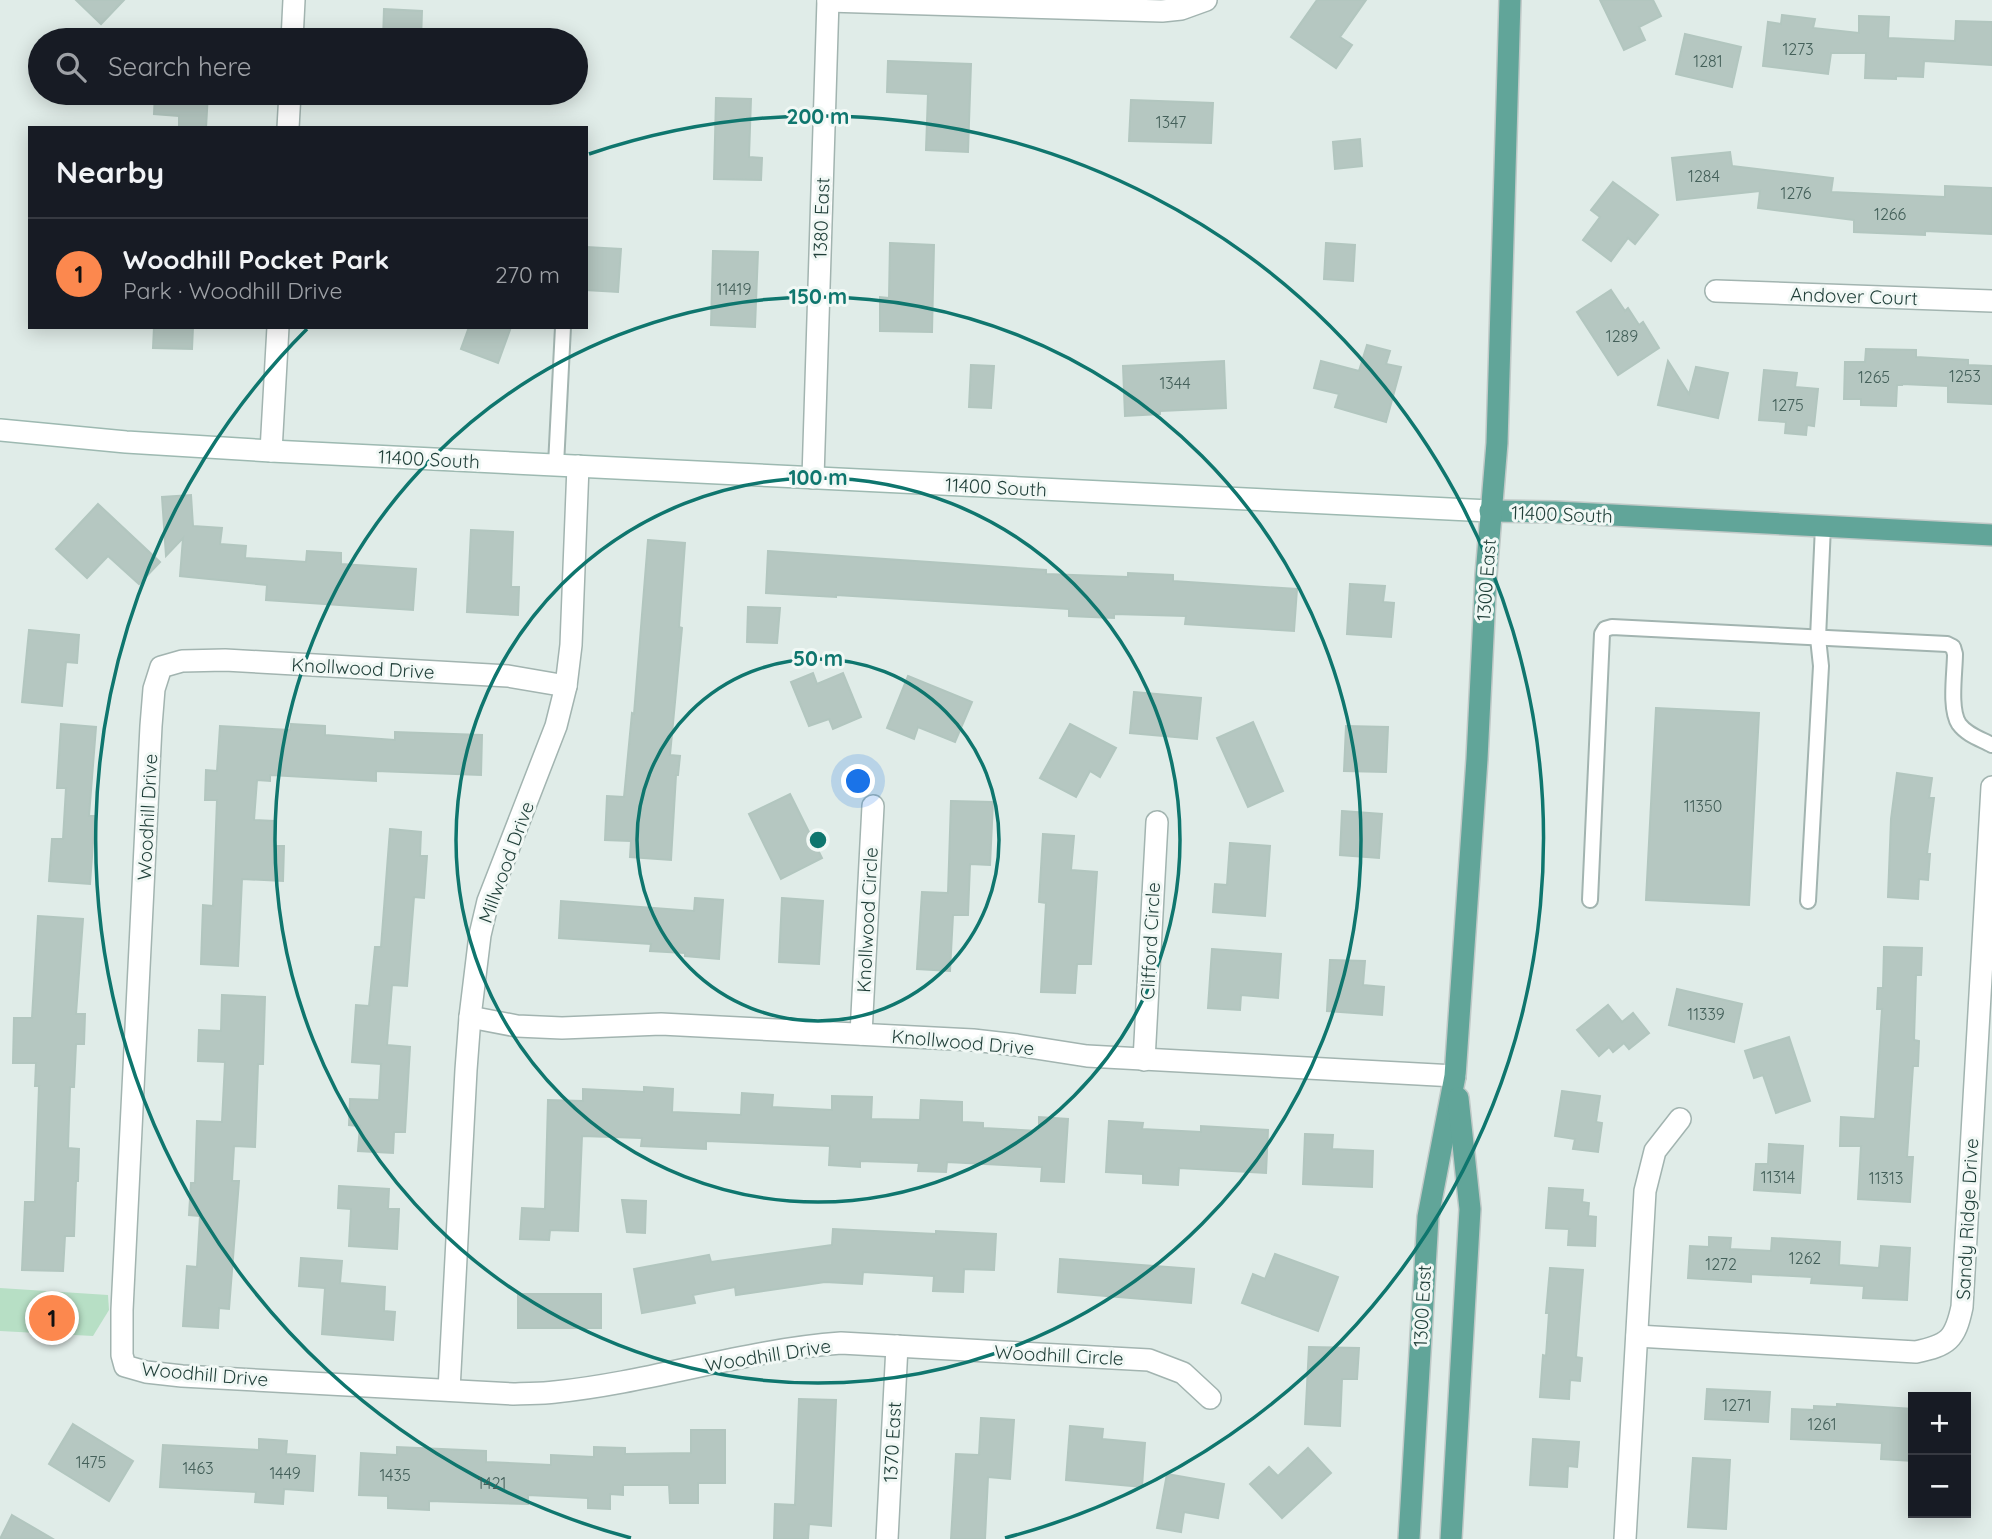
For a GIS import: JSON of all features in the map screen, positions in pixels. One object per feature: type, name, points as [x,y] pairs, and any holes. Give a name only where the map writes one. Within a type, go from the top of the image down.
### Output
[{"type":"main road","name":"1300 East","points":[[1409,1539],[1428,1217],[1455,1076],[1477,759],[1490,511],[1497,443],[1510,0]]},
{"type":"main road","name":"11400 South","points":[[1490,511],[1992,535]]},
{"type":"main road","name":"1300 East","points":[[1451,1539],[1470,1209],[1455,1076]]},
{"type":"street","points":[[293,28],[294,0]]},
{"type":"street","points":[[828,0],[1162,11],[1181,9],[1206,0]]},
{"type":"street","name":"1380 East","points":[[813,478],[828,0]]},
{"type":"street","points":[[288,126],[289,105]]},
{"type":"street","name":"Andover Court","points":[[1716,291],[1992,301]]},
{"type":"street","points":[[271,451],[278,329]]},
{"type":"street","name":"11400 South","points":[[0,430],[126,442],[271,451],[1490,511]]},
{"type":"street","name":"Millwood Drive","points":[[449,1390],[470,1017],[480,935],[488,901],[556,726],[566,686],[571,645],[578,466]]},
{"type":"street","name":"Knollwood Drive","points":[[161,667],[182,661],[225,660],[508,676],[566,686]]},
{"type":"street","name":"Woodhill Drive","points":[[161,667],[154,689],[151,726],[122,1310],[122,1355],[125,1366],[146,1372],[182,1376],[513,1394],[553,1393],[592,1388],[801,1346],[841,1343],[897,1346]]},
{"type":"street","name":"Sandy Ridge Drive","points":[[1637,1336],[1916,1352],[1933,1348],[1948,1340],[1958,1325],[1962,1307],[1992,787]]},
{"type":"street","name":"Knollwood Circle","points":[[861,1034],[873,806]]},
{"type":"street","name":"Clifford Circle","points":[[1144,1060],[1157,822]]},
{"type":"street","name":"Knollwood Drive","points":[[470,1017],[517,1026],[562,1028],[662,1024],[973,1040],[1087,1056],[1455,1076]]},
{"type":"street","points":[[1625,1539],[1645,1191],[1655,1151],[1679,1119]]},
{"type":"street","name":"Woodhill Circle","points":[[897,1346],[1149,1360],[1183,1373],[1210,1398]]},
{"type":"street","name":"1370 East","points":[[887,1539],[897,1346]]},
{"type":"lane","points":[[556,465],[563,329]]},
{"type":"lane","points":[[1808,901],[1821,666],[1818,638],[1823,527]]},
{"type":"lane","points":[[1590,900],[1602,634],[1605,629],[1612,627],[1947,644],[1953,647],[1955,654],[1954,712],[1960,726],[1992,745]]},
{"type":"green space","points":[[0,1288],[108,1295],[109,1310],[93,1336],[0,1331]]},
{"type":"building","points":[[76,0],[124,0],[101,24]]},
{"type":"building","points":[[1317,0],[1366,0],[1340,37],[1352,45],[1336,68],[1291,37]]},
{"type":"building","points":[[1600,0],[1653,0],[1661,16],[1639,27],[1645,40],[1624,50]]},
{"type":"building","points":[[384,9],[422,11],[421,28],[383,28]]},
{"type":"building","points":[[1782,15],[1815,19],[1813,28],[1859,33],[1859,16],[1889,17],[1888,38],[1955,41],[1956,21],[1992,22],[1992,65],[1924,61],[1923,77],[1896,76],[1896,79],[1865,78],[1866,53],[1831,53],[1828,74],[1763,66],[1768,22],[1781,24]]},
{"type":"building","points":[[1685,34],[1741,47],[1732,87],[1676,74]]},
{"type":"building","points":[[888,61],[971,64],[968,152],[926,150],[928,94],[887,92]]},
{"type":"building","points":[[716,98],[751,99],[749,157],[762,158],[761,180],[714,179]]},
{"type":"building","points":[[1131,100],[1213,103],[1211,143],[1129,141]]},
{"type":"building","points":[[154,105],[207,105],[206,126],[179,126],[179,116],[154,114]]},
{"type":"building","points":[[1360,139],[1362,166],[1335,169],[1333,142]]},
{"type":"building","points":[[1730,152],[1732,166],[1833,178],[1831,192],[1945,197],[1945,186],[1992,188],[1992,234],[1854,232],[1854,220],[1758,208],[1760,191],[1677,200],[1672,158]]},
{"type":"building","points":[[1613,182],[1658,215],[1635,244],[1628,238],[1611,261],[1583,240],[1600,217],[1591,210]]},
{"type":"building","points":[[890,243],[934,245],[932,332],[880,331],[880,297],[889,298]]},
{"type":"building","points":[[1326,243],[1355,245],[1353,281],[1324,279]]},
{"type":"building","points":[[588,247],[621,249],[618,292],[588,290]]},
{"type":"building","points":[[713,251],[758,252],[755,327],[711,325]]},
{"type":"building","points":[[1611,290],[1625,311],[1628,308],[1639,325],[1643,322],[1659,348],[1618,375],[1577,312]]},
{"type":"building","points":[[154,329],[193,329],[192,349],[153,348]]},
{"type":"building","points":[[468,329],[510,329],[498,363],[461,349]]},
{"type":"building","points":[[1367,345],[1390,351],[1386,364],[1401,367],[1386,422],[1335,407],[1339,394],[1314,388],[1321,361],[1359,371]]},
{"type":"building","points":[[1866,349],[1916,350],[1916,357],[1968,360],[1968,365],[1992,366],[1992,404],[1948,402],[1948,386],[1902,384],[1897,385],[1896,406],[1861,405],[1861,399],[1844,399],[1845,362],[1865,362]]},
{"type":"building","points":[[1224,361],[1226,408],[1160,411],[1160,414],[1125,416],[1123,366]]},
{"type":"building","points":[[1668,361],[1689,394],[1696,367],[1728,373],[1718,418],[1658,405]]},
{"type":"building","points":[[971,365],[994,366],[991,408],[969,407]]},
{"type":"building","points":[[1764,370],[1797,373],[1795,387],[1818,389],[1814,426],[1807,425],[1806,435],[1785,433],[1786,422],[1759,420]]},
{"type":"building","points":[[191,495],[193,526],[222,528],[220,544],[246,546],[245,558],[306,562],[307,551],[341,553],[341,564],[416,569],[413,610],[266,600],[267,585],[180,576],[183,538],[166,556],[162,497]]},
{"type":"building","points":[[98,504],[160,562],[139,584],[108,556],[87,578],[56,549]]},
{"type":"building","points":[[471,530],[513,532],[511,587],[519,587],[518,615],[467,612]]},
{"type":"building","points":[[648,540],[685,543],[679,627],[682,628],[670,755],[680,756],[676,775],[671,860],[630,857],[631,841],[605,840],[607,796],[624,797],[632,713],[634,714]]},
{"type":"building","points":[[768,551],[1046,570],[1046,574],[1128,577],[1128,573],[1173,575],[1173,581],[1297,589],[1294,631],[1185,624],[1186,616],[1069,616],[1069,609],[766,593]]},
{"type":"building","points":[[1350,584],[1385,586],[1383,602],[1394,603],[1391,637],[1347,634]]},
{"type":"building","points":[[748,607],[780,608],[777,643],[747,642]]},
{"type":"building","points":[[29,630],[79,635],[77,663],[66,662],[62,706],[22,702]]},
{"type":"building","points":[[813,673],[817,684],[843,673],[861,717],[833,729],[829,719],[809,726],[791,682]]},
{"type":"building","points":[[908,676],[972,702],[955,742],[918,727],[914,739],[887,728]]},
{"type":"building","points":[[1134,692],[1201,698],[1197,739],[1130,733]]},
{"type":"building","points":[[1656,708],[1759,713],[1749,905],[1646,900]]},
{"type":"building","points":[[1253,722],[1283,791],[1248,807],[1217,738]]},
{"type":"building","points":[[61,724],[96,727],[89,816],[95,816],[90,884],[49,881],[52,839],[63,839],[66,788],[57,788]]},
{"type":"building","points":[[291,724],[325,726],[325,735],[395,740],[395,732],[482,735],[481,775],[376,771],[376,781],[270,775],[270,781],[257,780],[254,820],[274,821],[273,846],[284,846],[283,881],[242,879],[238,966],[201,964],[203,905],[213,906],[217,800],[205,800],[206,770],[217,771],[220,726],[290,730]]},
{"type":"building","points":[[1070,724],[1116,748],[1100,777],[1090,771],[1076,797],[1040,778]]},
{"type":"building","points":[[1346,726],[1388,727],[1386,772],[1344,771]]},
{"type":"building","points":[[1897,773],[1932,778],[1929,798],[1934,798],[1927,854],[1930,854],[1928,880],[1919,879],[1918,899],[1888,897],[1891,819]]},
{"type":"building","points":[[790,794],[822,858],[781,879],[749,814]]},
{"type":"building","points":[[951,801],[993,802],[990,865],[970,864],[968,915],[953,915],[950,971],[917,969],[922,892],[948,893]]},
{"type":"building","points":[[1342,811],[1382,814],[1379,858],[1340,855]]},
{"type":"building","points":[[390,829],[421,832],[420,856],[427,856],[424,898],[414,897],[407,986],[392,985],[387,1045],[410,1047],[405,1132],[394,1132],[393,1153],[358,1151],[360,1126],[349,1125],[350,1099],[379,1100],[381,1064],[352,1062],[356,1005],[369,1006],[375,947],[381,947]]},
{"type":"building","points":[[1043,834],[1074,836],[1071,870],[1097,872],[1091,964],[1077,964],[1075,993],[1041,992],[1046,903],[1039,902]]},
{"type":"building","points":[[1230,843],[1270,846],[1265,916],[1213,912],[1215,884],[1227,885]]},
{"type":"building","points":[[695,898],[723,900],[719,959],[650,951],[651,944],[559,938],[561,901],[694,911]]},
{"type":"building","points":[[782,898],[823,901],[819,964],[779,962]]},
{"type":"building","points":[[38,916],[83,919],[76,1014],[85,1014],[84,1044],[76,1044],[74,1087],[70,1087],[68,1148],[79,1149],[78,1181],[74,1236],[65,1236],[63,1271],[22,1270],[25,1202],[35,1202],[39,1086],[35,1086],[36,1063],[13,1063],[14,1018],[32,1018]]},
{"type":"building","points":[[1884,947],[1922,948],[1921,975],[1916,975],[1914,1040],[1919,1041],[1918,1066],[1913,1066],[1907,1157],[1913,1157],[1910,1202],[1858,1199],[1861,1146],[1840,1146],[1841,1117],[1875,1119],[1882,1009],[1877,1009],[1878,988],[1883,988]]},
{"type":"building","points":[[1212,949],[1281,954],[1278,998],[1241,995],[1240,1010],[1208,1008]]},
{"type":"building","points":[[1330,960],[1365,961],[1363,985],[1384,987],[1382,1015],[1327,1011]]},
{"type":"building","points":[[1677,989],[1742,1004],[1734,1042],[1669,1025]]},
{"type":"building","points":[[222,995],[265,997],[263,1064],[258,1064],[255,1147],[234,1146],[232,1181],[239,1181],[229,1309],[219,1308],[218,1328],[183,1326],[187,1266],[197,1267],[200,1216],[189,1215],[191,1183],[195,1183],[197,1121],[222,1122],[225,1062],[198,1061],[199,1030],[221,1031]]},
{"type":"building","points":[[1608,1005],[1622,1022],[1633,1013],[1649,1033],[1629,1049],[1624,1043],[1613,1052],[1609,1047],[1599,1056],[1577,1030]]},
{"type":"building","points":[[1789,1037],[1810,1101],[1776,1113],[1763,1075],[1754,1078],[1745,1051]]},
{"type":"building","points":[[644,1087],[673,1089],[672,1112],[741,1115],[742,1093],[773,1095],[772,1107],[832,1110],[832,1096],[872,1097],[871,1119],[920,1120],[921,1100],[962,1102],[962,1122],[983,1123],[983,1128],[1039,1131],[1039,1117],[1068,1119],[1064,1182],[1041,1181],[1042,1167],[947,1162],[946,1172],[918,1171],[919,1163],[860,1161],[860,1167],[829,1165],[830,1146],[706,1141],[706,1149],[641,1146],[642,1138],[582,1136],[578,1231],[550,1230],[549,1240],[520,1239],[522,1208],[545,1209],[548,1100],[583,1101],[583,1089],[644,1092]]},
{"type":"building","points":[[1562,1091],[1600,1096],[1596,1122],[1602,1123],[1598,1152],[1573,1149],[1575,1139],[1555,1136]]},
{"type":"building","points":[[1109,1121],[1143,1123],[1142,1129],[1201,1132],[1201,1126],[1268,1130],[1266,1173],[1179,1168],[1178,1185],[1143,1183],[1143,1174],[1106,1172]]},
{"type":"building","points":[[1305,1134],[1333,1135],[1332,1149],[1373,1151],[1372,1187],[1303,1184]]},
{"type":"building","points":[[1769,1144],[1803,1146],[1800,1193],[1754,1190],[1756,1164],[1768,1164]]},
{"type":"building","points":[[339,1186],[389,1189],[388,1209],[399,1209],[397,1249],[349,1246],[351,1209],[338,1208]]},
{"type":"building","points":[[1549,1188],[1583,1190],[1582,1202],[1589,1203],[1588,1216],[1596,1217],[1595,1246],[1568,1245],[1569,1229],[1546,1228]]},
{"type":"building","points":[[622,1200],[646,1201],[645,1233],[627,1232]]},
{"type":"building","points":[[833,1229],[996,1234],[994,1270],[964,1269],[963,1292],[933,1291],[934,1276],[863,1272],[862,1284],[825,1282],[736,1295],[735,1287],[693,1295],[695,1303],[642,1313],[634,1269],[709,1255],[711,1262],[832,1245]]},
{"type":"building","points":[[1709,1237],[1731,1238],[1730,1249],[1771,1251],[1772,1238],[1840,1242],[1839,1265],[1879,1268],[1881,1246],[1910,1248],[1907,1300],[1863,1298],[1864,1286],[1811,1283],[1812,1277],[1751,1274],[1751,1282],[1688,1278],[1690,1246],[1709,1247]]},
{"type":"building","points":[[1275,1254],[1338,1277],[1318,1331],[1242,1303],[1253,1274],[1265,1279]]},
{"type":"building","points":[[301,1258],[342,1261],[340,1283],[385,1287],[384,1311],[395,1312],[393,1340],[322,1334],[325,1288],[299,1286]]},
{"type":"building","points":[[1060,1259],[1194,1269],[1191,1303],[1058,1292]]},
{"type":"building","points":[[1550,1268],[1583,1270],[1576,1357],[1582,1358],[1580,1381],[1570,1380],[1569,1399],[1540,1397],[1543,1355],[1546,1356]]},
{"type":"building","points":[[518,1294],[601,1294],[601,1328],[518,1328]]},
{"type":"building","points":[[1309,1347],[1359,1348],[1357,1379],[1342,1379],[1340,1426],[1305,1424]]},
{"type":"building","points":[[1707,1389],[1770,1392],[1768,1422],[1705,1419]]},
{"type":"building","points":[[799,1399],[836,1400],[831,1526],[809,1524],[808,1539],[774,1539],[775,1504],[795,1505]]},
{"type":"building","points":[[1837,1404],[1908,1409],[1908,1461],[1881,1459],[1882,1443],[1791,1439],[1792,1409],[1837,1407]]},
{"type":"building","points":[[981,1418],[1014,1420],[1010,1479],[988,1477],[985,1539],[951,1539],[956,1454],[979,1455]]},
{"type":"building","points":[[73,1424],[133,1461],[109,1501],[49,1464]]},
{"type":"building","points":[[1070,1426],[1103,1429],[1102,1439],[1145,1443],[1142,1487],[1066,1480]]},
{"type":"building","points":[[691,1430],[725,1430],[725,1483],[698,1483],[698,1503],[670,1503],[669,1485],[623,1485],[623,1495],[610,1494],[610,1509],[588,1508],[588,1498],[528,1495],[528,1504],[429,1501],[429,1510],[388,1508],[388,1496],[359,1495],[361,1453],[397,1455],[397,1447],[486,1451],[486,1462],[551,1465],[551,1455],[594,1457],[594,1447],[625,1448],[625,1454],[691,1453]]},
{"type":"building","points":[[259,1439],[287,1441],[286,1454],[315,1456],[313,1491],[284,1489],[283,1504],[255,1502],[256,1492],[160,1487],[163,1445],[259,1450]]},
{"type":"building","points":[[1533,1439],[1579,1442],[1577,1467],[1568,1466],[1567,1487],[1530,1485]]},
{"type":"building","points":[[1308,1448],[1331,1473],[1282,1518],[1250,1484],[1269,1467],[1278,1476]]},
{"type":"building","points":[[1693,1458],[1730,1460],[1726,1529],[1688,1527]]},
{"type":"building","points":[[1167,1474],[1224,1484],[1218,1518],[1184,1512],[1181,1532],[1157,1528]]},
{"type":"building","points":[[12,1515],[53,1539],[0,1539]]},
{"type":"place","name":"Woodhill Pocket Park","points":[[52,1318]]}]
